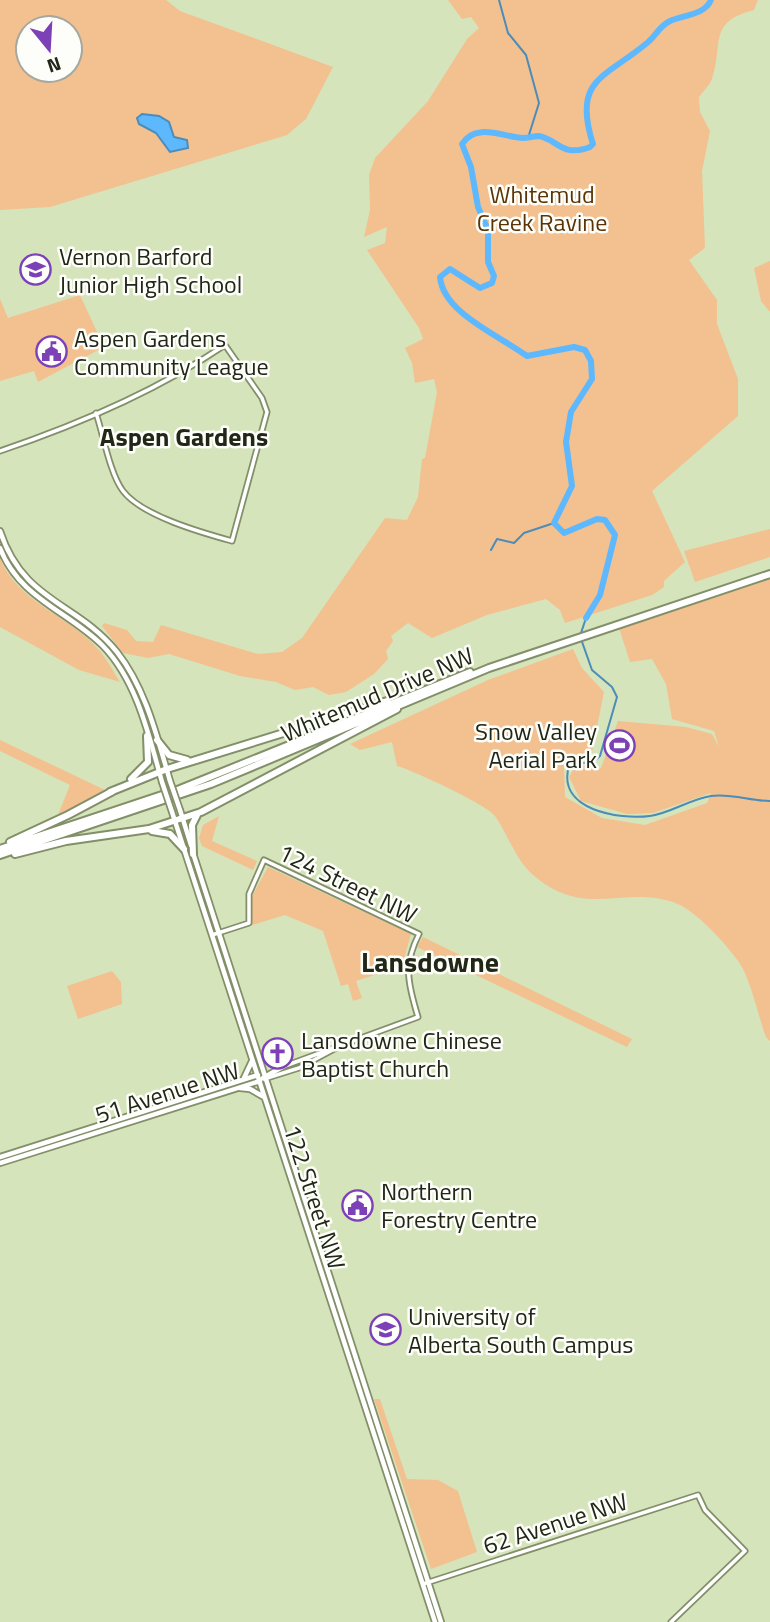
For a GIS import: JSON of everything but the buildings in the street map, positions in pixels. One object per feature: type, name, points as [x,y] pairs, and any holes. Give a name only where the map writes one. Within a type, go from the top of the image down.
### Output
[{"type":"highway","name":"Whitemud Drive NW","points":[[0,847],[180,789],[489,668],[770,571]]},
{"type":"highway","name":"Whitemud Drive NW","points":[[0,856],[211,784],[418,695]]},
{"type":"highway","points":[[0,847],[110,793],[163,771],[353,709],[418,695]]},
{"type":"highway","points":[[0,856],[66,841],[140,830],[201,813],[418,695]]},
{"type":"highway","points":[[110,793],[143,770],[148,762],[147,736]]},
{"type":"highway","points":[[158,740],[166,753],[180,760],[220,752]]},
{"type":"highway","points":[[193,853],[192,823],[201,813]]},
{"type":"highway","points":[[140,830],[167,832],[184,849]]},
{"type":"main road","points":[[0,531],[8,552],[25,578],[106,640],[142,695],[158,740],[163,771]]},
{"type":"main road","points":[[0,548],[12,571],[31,593],[89,634],[125,669],[147,736],[163,771]]},
{"type":"main road","name":"122 Street NW","points":[[163,771],[170,781],[180,810],[184,849],[215,934],[426,1583],[435,1622]]},
{"type":"main road","name":"122 Street NW","points":[[163,771],[162,782],[172,812],[179,820],[193,853],[253,1061],[261,1077],[264,1097],[441,1622]]},
{"type":"main road","points":[[243,1080],[253,1061]]},
{"type":"main road","points":[[222,1093],[284,1066]]},
{"type":"main road","name":"51 Avenue NW","points":[[0,1157],[243,1080],[261,1077]]},
{"type":"main road","name":"51 Avenue NW","points":[[0,1163],[222,1093],[261,1077]]},
{"type":"main road","points":[[236,1088],[250,1089],[264,1097]]},
{"type":"street","points":[[0,451],[146,390],[225,345],[262,398],[267,415],[232,541],[174,523],[127,495],[120,485],[96,413]]},
{"type":"street","name":"124 Street NW","points":[[215,934],[249,923],[249,894],[264,860],[419,933],[406,969],[418,1017]]},
{"type":"street","name":"51 Avenue NW","points":[[284,1066],[418,1017]]},
{"type":"street","name":"51 Avenue NW","points":[[261,1077],[299,1068],[341,1044]]},
{"type":"street","name":"62 Avenue NW","points":[[426,1583],[698,1495],[705,1510],[745,1551],[671,1622]]},
{"type":"green space","points":[[0,0],[166,0],[180,11],[333,67],[306,119],[287,135],[50,207],[0,210]]},
{"type":"green space","name":"Whitemud Creek Ravine","points":[[448,0],[758,0],[754,10],[739,15],[723,28],[712,79],[699,97],[700,112],[710,131],[702,171],[705,248],[689,260],[717,300],[717,324],[738,379],[738,416],[652,491],[685,562],[664,581],[664,587],[652,595],[565,623],[560,610],[546,599],[487,615],[432,638],[408,623],[391,636],[393,641],[386,651],[388,659],[374,674],[346,692],[329,695],[313,687],[295,690],[276,682],[240,676],[169,654],[148,658],[123,653],[102,626],[104,623],[127,630],[136,641],[153,642],[161,625],[258,654],[282,652],[302,638],[385,518],[407,520],[418,497],[422,459],[425,458],[437,392],[434,379],[415,383],[412,363],[405,348],[423,339],[419,328],[367,250],[385,243],[387,227],[364,237],[370,210],[369,175],[375,158],[428,101],[467,39],[479,28],[471,17],[462,19]]},
{"type":"green space","points":[[770,261],[770,312],[761,301],[754,268]]},
{"type":"green space","points":[[80,295],[104,347],[38,382],[34,371],[0,381],[0,299],[8,318]]},
{"type":"green space","points":[[770,529],[770,557],[695,582],[684,551]]},
{"type":"green space","points":[[0,558],[19,586],[74,627],[99,650],[120,682],[79,670],[0,627]]},
{"type":"green space","points":[[770,577],[770,1041],[766,1037],[751,988],[739,962],[718,937],[691,912],[673,902],[654,898],[586,899],[551,888],[526,868],[495,816],[489,811],[448,788],[397,766],[392,742],[360,750],[350,744],[488,680],[573,649],[582,668],[604,692],[592,752],[564,765],[565,797],[602,818],[645,825],[707,803],[711,793],[653,813],[627,814],[581,801],[569,777],[575,767],[588,765],[601,768],[618,721],[686,727],[712,734],[719,747],[714,731],[672,719],[666,684],[652,659],[630,662],[619,628]]},
{"type":"green space","points":[[0,740],[105,790],[58,815],[70,785],[0,751]]},
{"type":"green space","points":[[219,816],[212,841],[257,861],[253,870],[202,846],[199,838],[203,825]]},
{"type":"green space","points":[[268,867],[411,934],[402,966],[356,981],[362,998],[353,1001],[348,984],[341,986],[323,931],[285,915],[252,925],[252,896]]},
{"type":"green space","points":[[423,937],[632,1039],[627,1047],[417,947]]},
{"type":"green space","points":[[112,971],[121,982],[122,1004],[78,1019],[67,986]]},
{"type":"green space","points":[[374,1399],[380,1399],[407,1479],[438,1480],[458,1491],[477,1552],[431,1569]]},
{"type":"water","points":[[142,114],[159,116],[169,122],[174,137],[187,140],[188,148],[170,152],[156,133],[139,124],[137,118]]},
{"type":"waterway","points":[[499,0],[508,33],[526,55],[539,103],[528,138]]},
{"type":"waterway","points":[[586,618],[600,595],[615,535],[605,520],[597,519],[564,533],[554,523],[572,486],[566,442],[571,412],[592,379],[591,361],[585,350],[574,347],[527,356],[462,313],[443,290],[440,277],[450,269],[480,288],[492,283],[494,276],[488,262],[488,230],[478,207],[471,167],[462,144],[468,137],[490,132],[523,138],[539,136],[566,149],[581,150],[590,147],[593,144],[587,106],[596,82],[647,43],[666,23],[699,12],[711,0]]},
{"type":"waterway","points":[[491,550],[497,539],[514,543],[524,533],[554,523]]},
{"type":"waterway","points":[[581,633],[586,618]]},
{"type":"waterway","points":[[581,639],[592,670],[612,687],[617,697],[600,756],[594,761],[569,766],[567,781],[572,793],[581,802],[607,814],[637,817],[658,814],[711,796],[770,801]]},
{"type":"place","name":"Vernon Barford Junior High School","points":[[36,270]]},
{"type":"place","name":"Aspen Gardens Community League","points":[[51,352]]},
{"type":"place","name":"Snow Valley Aerial Park","points":[[620,745]]},
{"type":"place","name":"Lansdowne Chinese Baptist Church","points":[[278,1054]]},
{"type":"place","name":"Northern Forestry Centre","points":[[358,1205]]},
{"type":"place","name":"University of Alberta South Campus","points":[[385,1330]]},
{"type":"district","name":"Aspen Gardens","points":[[184,436]]},
{"type":"district","name":"Lansdowne","points":[[430,961]]}]
